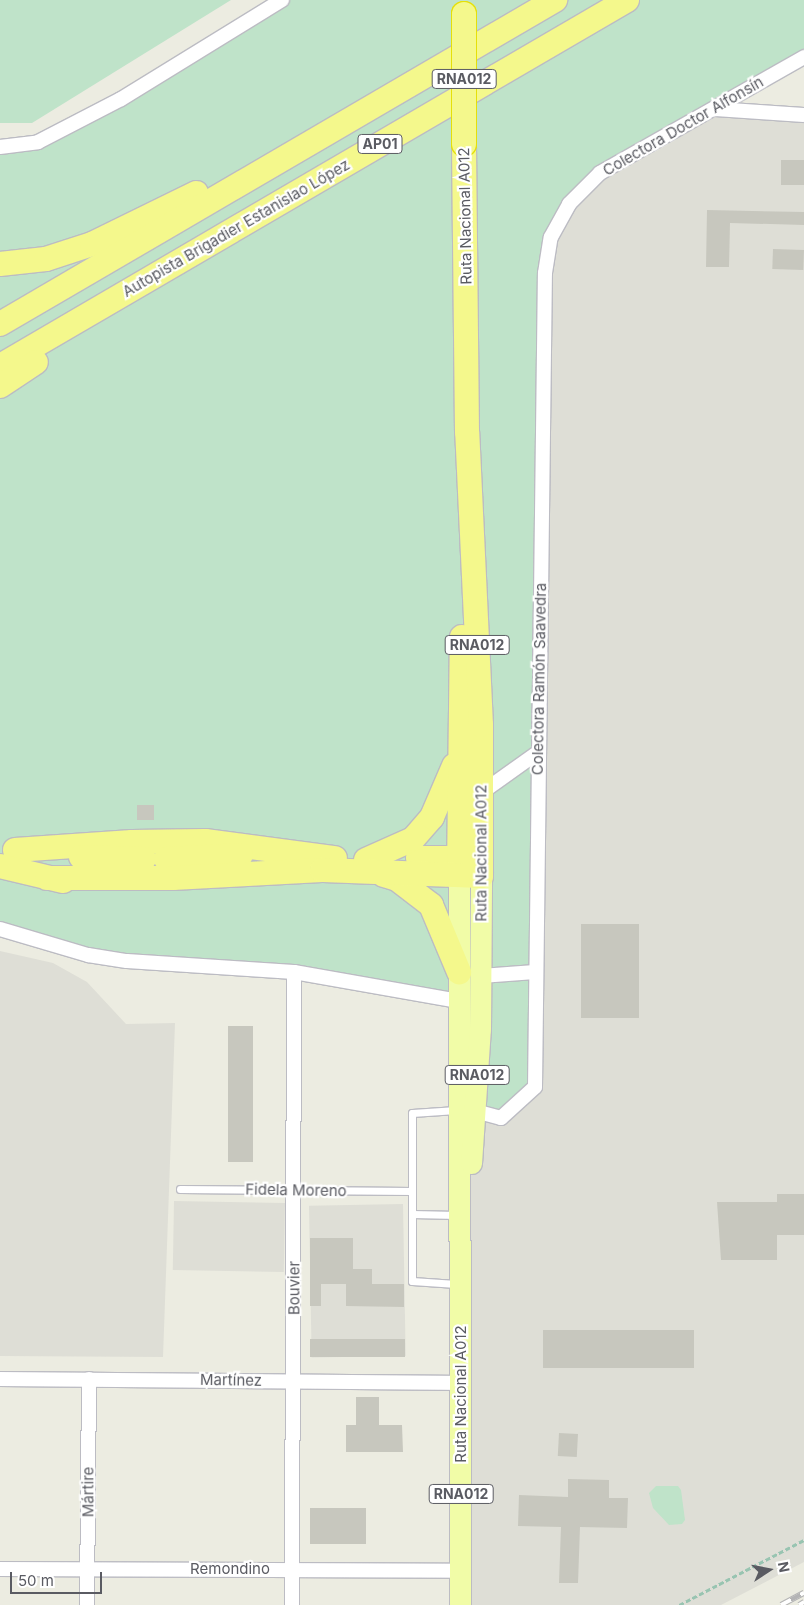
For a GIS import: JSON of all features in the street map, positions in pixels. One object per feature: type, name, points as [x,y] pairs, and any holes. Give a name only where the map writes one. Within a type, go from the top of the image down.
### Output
[{"type":"highway","name":"AP01","points":[[0,324],[555,0]]},
{"type":"highway","name":"Autopista Brigadier Estanislao López","points":[[0,366],[627,0]]},
{"type":"highway","name":"Ruta Nacional A012","points":[[464,7],[467,432],[460,750],[470,867]]},
{"type":"highway","points":[[0,264],[46,259],[92,244],[248,167],[316,138]]},
{"type":"highway","points":[[0,386],[117,308],[133,289]]},
{"type":"highway","name":"Ruta Nacional A012","points":[[467,432],[481,725],[481,793],[470,867]]},
{"type":"highway","name":"RNA012","points":[[369,866],[414,839],[432,817],[446,789],[460,750]]},
{"type":"highway","points":[[5,854],[205,841],[369,866],[397,879],[431,905],[470,974]]},
{"type":"highway","points":[[47,878],[86,869],[155,860],[276,851]]},
{"type":"highway","points":[[5,854],[47,878],[250,875],[369,866],[470,867]]},
{"type":"highway","points":[[5,854],[155,860],[250,875]]},
{"type":"main road","name":"Ruta Nacional A012","points":[[460,1605],[462,1215],[470,974],[470,867]]},
{"type":"main road","name":"Ruta Nacional A012","points":[[466,1110],[458,1001],[470,974]]},
{"type":"street","points":[[0,148],[38,142],[121,100],[282,0]]},
{"type":"street","name":"Colectora Doctor Alfonsín","points":[[569,204],[600,173],[804,57]]},
{"type":"street","points":[[715,109],[804,115]]},
{"type":"street","name":"Colectora Ramón Saavedra","points":[[466,1110],[501,1118],[535,1087],[537,753],[544,273],[551,237],[569,204]]},
{"type":"street","points":[[481,793],[537,753]]},
{"type":"street","points":[[0,929],[88,955],[127,961],[294,972],[458,1001]]},
{"type":"street","name":"Bouvier","points":[[292,1605],[294,972]]},
{"type":"street","points":[[470,974],[535,972]]},
{"type":"street","name":"Martínez","points":[[0,1379],[461,1383]]},
{"type":"street","name":"Mártire","points":[[87,1605],[89,1380]]},
{"type":"street","name":"Remondino","points":[[0,1569],[460,1571]]},
{"type":"lane","points":[[462,1279],[412,1281],[412,1113],[466,1110]]},
{"type":"lane","name":"Fidela Moreno","points":[[180,1189],[412,1191]]},
{"type":"lane","points":[[412,1214],[462,1215]]},
{"type":"path","points":[[679,1605],[804,1540]]},
{"type":"shaded area","points":[[715,109],[804,115],[804,1562],[721,1605],[460,1605],[462,1273],[551,237],[600,173]]},
{"type":"shaded area","points":[[0,951],[53,963],[87,982],[126,1024],[175,1023],[163,1357],[0,1356]]},
{"type":"shaded area","points":[[174,1201],[285,1203],[284,1272],[173,1270]]},
{"type":"shaded area","points":[[403,1204],[406,1356],[312,1358],[309,1206]]},
{"type":"green space","points":[[0,0],[231,0],[32,123],[0,123]]},
{"type":"green space","points":[[282,0],[804,0],[804,57],[600,173],[551,237],[535,1087],[501,1118],[475,1111],[458,1001],[294,972],[127,961],[0,929],[0,147],[38,142]]},
{"type":"green space","points":[[656,1486],[678,1486],[681,1490],[685,1520],[682,1524],[669,1525],[653,1508],[649,1493]]},
{"type":"building","points":[[781,160],[804,160],[804,185],[781,185]]},
{"type":"building","points":[[707,210],[804,212],[804,225],[730,223],[729,267],[706,267]]},
{"type":"building","points":[[773,249],[804,250],[803,270],[772,269]]},
{"type":"building","points":[[137,805],[154,805],[154,820],[137,820]]},
{"type":"building","points":[[581,924],[639,924],[639,1018],[581,1018]]},
{"type":"building","points":[[228,1026],[253,1026],[253,1162],[228,1162]]},
{"type":"building","points":[[777,1194],[804,1194],[804,1235],[777,1235],[777,1260],[721,1260],[717,1202],[777,1202]]},
{"type":"building","points":[[310,1238],[353,1238],[353,1269],[372,1269],[372,1284],[404,1284],[404,1307],[346,1306],[346,1284],[321,1284],[321,1306],[310,1306]]},
{"type":"building","points":[[543,1330],[694,1330],[694,1368],[543,1368]]},
{"type":"building","points":[[310,1339],[405,1339],[405,1357],[310,1357]]},
{"type":"building","points":[[356,1397],[379,1397],[379,1425],[402,1425],[403,1452],[346,1452],[346,1425],[356,1425]]},
{"type":"building","points":[[559,1433],[578,1434],[577,1457],[558,1456]]},
{"type":"building","points":[[568,1479],[609,1480],[609,1498],[628,1498],[627,1528],[580,1527],[578,1583],[559,1583],[561,1527],[518,1526],[519,1495],[568,1497]]},
{"type":"building","points":[[310,1508],[366,1508],[366,1544],[310,1544]]},
{"type":"railway","points":[[781,1605],[804,1593]]},
{"type":"railway","points":[[799,1605],[804,1602]]}]
